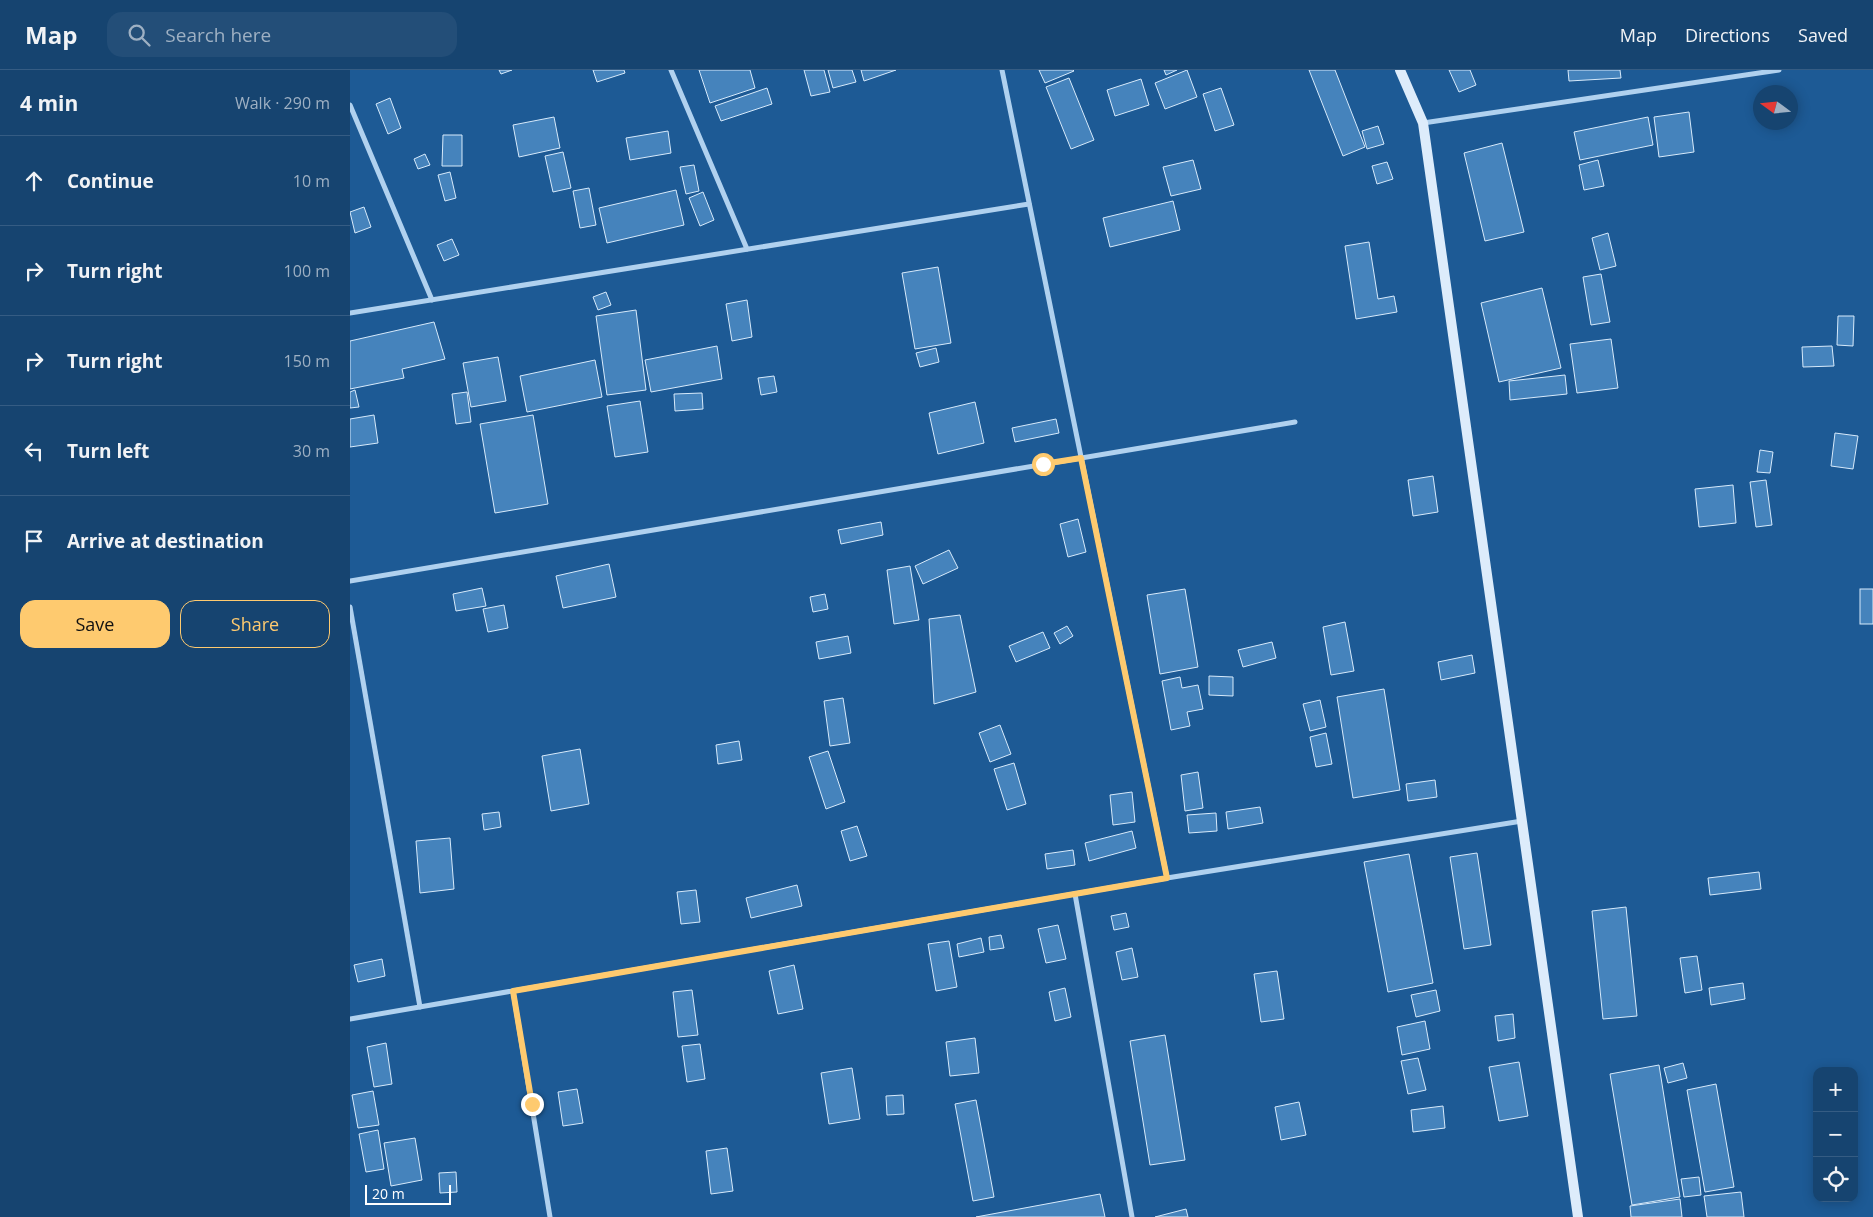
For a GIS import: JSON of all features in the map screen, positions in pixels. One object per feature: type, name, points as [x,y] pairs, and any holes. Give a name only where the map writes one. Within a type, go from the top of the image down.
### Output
[{"type":"main road","points":[[1400,70],[1423,123],[1578,1217]]},
{"type":"street","points":[[671,70],[747,249]]},
{"type":"street","points":[[1002,70],[1167,878]]},
{"type":"street","points":[[1423,123],[1779,70]]},
{"type":"street","points":[[350,105],[432,300]]},
{"type":"street","points":[[350,313],[1029,204]]},
{"type":"street","points":[[350,582],[1295,422]]},
{"type":"street","points":[[350,607],[420,1007]]},
{"type":"street","points":[[350,1019],[1167,878],[1522,821]]},
{"type":"street","points":[[1075,894],[1132,1217]]},
{"type":"street","points":[[513,991],[550,1217]]},
{"type":"building","points":[[499,70],[512,70],[501,74]]},
{"type":"building","points":[[593,70],[624,70],[625,73],[597,82]]},
{"type":"building","points":[[699,70],[750,70],[755,88],[710,103]]},
{"type":"building","points":[[804,70],[824,70],[830,92],[811,96]]},
{"type":"building","points":[[828,70],[852,70],[856,82],[833,88]]},
{"type":"building","points":[[861,70],[896,70],[864,81]]},
{"type":"building","points":[[1039,70],[1073,70],[1074,71],[1045,83]]},
{"type":"building","points":[[1164,70],[1177,70],[1166,75]]},
{"type":"building","points":[[1187,70],[1197,97],[1165,109],[1155,83]]},
{"type":"building","points":[[1309,70],[1335,70],[1365,147],[1343,156]]},
{"type":"building","points":[[1449,70],[1470,70],[1476,85],[1459,92]]},
{"type":"building","points":[[1568,70],[1620,70],[1621,78],[1569,81]]},
{"type":"building","points":[[1069,78],[1094,140],[1071,149],[1046,87]]},
{"type":"building","points":[[1141,79],[1149,105],[1115,116],[1107,90]]},
{"type":"building","points":[[767,88],[772,104],[721,121],[715,106]]},
{"type":"building","points":[[1221,88],[1234,125],[1215,131],[1203,94]]},
{"type":"building","points":[[390,98],[401,128],[388,134],[376,104]]},
{"type":"building","points":[[1689,112],[1694,152],[1659,157],[1654,117]]},
{"type":"building","points":[[554,117],[560,148],[519,157],[513,125]]},
{"type":"building","points":[[1648,117],[1653,145],[1580,160],[1574,132]]},
{"type":"building","points":[[1378,126],[1384,144],[1367,149],[1362,131]]},
{"type":"building","points":[[668,131],[671,153],[630,160],[626,138]]},
{"type":"building","points":[[443,135],[462,135],[462,166],[442,166]]},
{"type":"building","points":[[1502,143],[1524,232],[1485,241],[1464,153]]},
{"type":"building","points":[[563,152],[571,188],[553,192],[545,156]]},
{"type":"building","points":[[425,154],[430,165],[418,169],[414,159]]},
{"type":"building","points":[[1193,160],[1201,189],[1171,196],[1163,167]]},
{"type":"building","points":[[1598,160],[1604,186],[1584,190],[1579,165]]},
{"type":"building","points":[[1387,162],[1393,179],[1377,184],[1372,166]]},
{"type":"building","points":[[694,165],[699,191],[686,194],[680,167]]},
{"type":"building","points":[[450,172],[456,198],[445,201],[438,175]]},
{"type":"building","points":[[589,188],[596,225],[580,228],[573,191]]},
{"type":"building","points":[[676,190],[684,225],[607,243],[599,208]]},
{"type":"building","points":[[703,192],[714,220],[700,226],[689,198]]},
{"type":"building","points":[[1173,201],[1180,230],[1110,247],[1103,218]]},
{"type":"building","points":[[364,207],[371,227],[355,233],[350,212]]},
{"type":"building","points":[[1608,233],[1616,266],[1600,270],[1592,238]]},
{"type":"building","points":[[452,239],[459,255],[444,261],[437,245]]},
{"type":"building","points":[[1369,242],[1378,299],[1394,296],[1397,312],[1356,319],[1345,246]]},
{"type":"building","points":[[938,267],[951,343],[915,349],[902,273]]},
{"type":"building","points":[[1601,274],[1610,322],[1591,325],[1583,277]]},
{"type":"building","points":[[1542,288],[1561,368],[1499,382],[1481,303]]},
{"type":"building","points":[[606,292],[611,305],[598,310],[593,297]]},
{"type":"building","points":[[747,300],[752,337],[732,341],[726,304]]},
{"type":"building","points":[[636,310],[646,390],[607,395],[596,316]]},
{"type":"building","points":[[1838,316],[1854,316],[1853,346],[1837,345]]},
{"type":"building","points":[[434,322],[445,359],[402,369],[404,378],[350,389],[350,341]]},
{"type":"building","points":[[1611,339],[1618,388],[1577,393],[1570,344]]},
{"type":"building","points":[[717,346],[722,379],[651,392],[645,360]]},
{"type":"building","points":[[1832,346],[1834,366],[1803,367],[1802,347]]},
{"type":"building","points":[[936,348],[939,362],[920,367],[916,353]]},
{"type":"building","points":[[498,357],[506,401],[471,407],[463,363]]},
{"type":"building","points":[[595,360],[602,397],[527,412],[520,376]]},
{"type":"building","points":[[1565,375],[1567,394],[1510,400],[1509,381]]},
{"type":"building","points":[[774,376],[777,392],[761,395],[758,378]]},
{"type":"building","points":[[355,390],[359,407],[350,408],[350,392]]},
{"type":"building","points":[[467,392],[471,422],[456,424],[452,394]]},
{"type":"building","points":[[702,393],[703,409],[675,411],[674,394]]},
{"type":"building","points":[[640,401],[648,452],[615,457],[607,406]]},
{"type":"building","points":[[975,402],[984,443],[938,454],[929,413]]},
{"type":"building","points":[[374,415],[378,443],[350,447],[350,419]]},
{"type":"building","points":[[533,415],[548,504],[495,513],[480,424]]},
{"type":"building","points":[[1056,419],[1059,433],[1015,442],[1012,428]]},
{"type":"building","points":[[1835,433],[1858,436],[1853,469],[1831,466]]},
{"type":"building","points":[[1760,450],[1773,452],[1770,473],[1757,472]]},
{"type":"building","points":[[1433,476],[1438,512],[1413,516],[1408,480]]},
{"type":"building","points":[[1766,480],[1772,525],[1756,527],[1750,482]]},
{"type":"building","points":[[1733,485],[1736,523],[1699,527],[1695,489]]},
{"type":"building","points":[[1078,519],[1086,552],[1068,557],[1060,524]]},
{"type":"building","points":[[881,522],[883,535],[841,544],[838,530]]},
{"type":"building","points":[[949,550],[958,568],[923,584],[915,566]]},
{"type":"building","points":[[609,564],[616,597],[563,608],[556,576]]},
{"type":"building","points":[[910,566],[919,620],[894,624],[887,570]]},
{"type":"building","points":[[482,588],[486,606],[456,611],[453,594]]},
{"type":"building","points":[[1185,589],[1198,667],[1160,674],[1147,595]]},
{"type":"building","points":[[1860,589],[1873,589],[1873,624],[1860,624]]},
{"type":"building","points":[[825,594],[828,609],[813,612],[810,597]]},
{"type":"building","points":[[504,605],[508,628],[488,632],[483,609]]},
{"type":"building","points":[[960,615],[976,692],[934,704],[929,619]]},
{"type":"building","points":[[1345,622],[1354,671],[1331,675],[1323,627]]},
{"type":"building","points":[[1067,626],[1073,636],[1060,644],[1054,633]]},
{"type":"building","points":[[1043,632],[1050,648],[1016,662],[1009,646]]},
{"type":"building","points":[[848,636],[851,653],[819,659],[816,642]]},
{"type":"building","points":[[1272,642],[1276,658],[1243,667],[1238,650]]},
{"type":"building","points":[[1472,655],[1475,673],[1441,680],[1438,662]]},
{"type":"building","points":[[1209,676],[1233,677],[1233,696],[1209,695]]},
{"type":"building","points":[[1180,677],[1182,688],[1198,685],[1203,709],[1187,712],[1190,726],[1171,730],[1162,681]]},
{"type":"building","points":[[1384,689],[1400,790],[1353,798],[1337,697]]},
{"type":"building","points":[[843,698],[850,743],[830,746],[824,701]]},
{"type":"building","points":[[1320,700],[1326,727],[1310,731],[1303,704]]},
{"type":"building","points":[[1000,725],[1011,754],[990,762],[979,733]]},
{"type":"building","points":[[1326,733],[1332,764],[1316,767],[1310,737]]},
{"type":"building","points":[[739,741],[742,760],[718,764],[716,745]]},
{"type":"building","points":[[580,749],[589,804],[551,811],[542,756]]},
{"type":"building","points":[[828,751],[845,802],[826,809],[809,757]]},
{"type":"building","points":[[1014,763],[1026,804],[1007,810],[994,769]]},
{"type":"building","points":[[1198,772],[1203,808],[1185,811],[1181,775]]},
{"type":"building","points":[[1435,780],[1437,797],[1408,801],[1406,784]]},
{"type":"building","points":[[1132,792],[1135,822],[1113,825],[1110,795]]},
{"type":"building","points":[[1260,807],[1263,823],[1228,829],[1226,812]]},
{"type":"building","points":[[499,812],[501,827],[484,830],[482,814]]},
{"type":"building","points":[[1216,813],[1217,831],[1189,833],[1187,815]]},
{"type":"building","points":[[857,826],[867,856],[850,861],[841,831]]},
{"type":"building","points":[[1132,831],[1136,848],[1089,861],[1085,843]]},
{"type":"building","points":[[450,838],[454,889],[420,893],[416,841]]},
{"type":"building","points":[[1073,850],[1075,865],[1047,869],[1045,854]]},
{"type":"building","points":[[1477,853],[1491,945],[1464,949],[1450,857]]},
{"type":"building","points":[[1409,854],[1433,983],[1388,992],[1364,862]]},
{"type":"building","points":[[1759,872],[1761,889],[1710,895],[1708,878]]},
{"type":"building","points":[[797,885],[802,906],[751,918],[746,898]]},
{"type":"building","points":[[696,890],[700,922],[681,924],[677,892]]},
{"type":"building","points":[[1626,907],[1637,1016],[1603,1019],[1592,911]]},
{"type":"building","points":[[1126,913],[1129,927],[1114,930],[1111,916]]},
{"type":"building","points":[[1058,925],[1066,959],[1046,963],[1038,929]]},
{"type":"building","points":[[1001,935],[1004,948],[990,950],[989,937]]},
{"type":"building","points":[[981,938],[984,952],[959,957],[957,944]]},
{"type":"building","points":[[949,941],[957,987],[936,991],[928,944]]},
{"type":"building","points":[[1132,948],[1138,977],[1122,980],[1116,952]]},
{"type":"building","points":[[1697,956],[1702,990],[1685,993],[1680,958]]},
{"type":"building","points":[[382,959],[385,976],[358,982],[354,965]]},
{"type":"building","points":[[794,965],[803,1009],[778,1014],[769,971]]},
{"type":"building","points":[[1277,971],[1284,1019],[1261,1022],[1254,974]]},
{"type":"building","points":[[1743,983],[1745,999],[1711,1005],[1709,988]]},
{"type":"building","points":[[1065,988],[1071,1017],[1055,1021],[1049,992]]},
{"type":"building","points":[[692,990],[698,1035],[678,1037],[673,992]]},
{"type":"building","points":[[1436,990],[1440,1011],[1416,1017],[1411,995]]},
{"type":"building","points":[[1513,1014],[1515,1038],[1498,1041],[1495,1016]]},
{"type":"building","points":[[1425,1021],[1430,1049],[1402,1055],[1397,1027]]},
{"type":"building","points":[[1165,1035],[1185,1160],[1150,1165],[1130,1041]]},
{"type":"building","points":[[975,1038],[979,1073],[950,1076],[946,1042]]},
{"type":"building","points":[[386,1043],[392,1084],[374,1087],[367,1047]]},
{"type":"building","points":[[700,1044],[705,1079],[687,1082],[682,1046]]},
{"type":"building","points":[[1418,1058],[1426,1090],[1408,1094],[1401,1061]]},
{"type":"building","points":[[1519,1062],[1528,1116],[1499,1121],[1489,1067]]},
{"type":"building","points":[[1683,1063],[1687,1078],[1668,1083],[1664,1068]]},
{"type":"building","points":[[1659,1065],[1680,1197],[1632,1205],[1610,1074]]},
{"type":"building","points":[[852,1068],[860,1119],[829,1124],[821,1073]]},
{"type":"building","points":[[1716,1084],[1734,1187],[1705,1192],[1687,1090]]},
{"type":"building","points":[[577,1089],[583,1123],[563,1126],[558,1092]]},
{"type":"building","points":[[373,1091],[379,1125],[358,1128],[352,1095]]},
{"type":"building","points":[[903,1095],[904,1114],[887,1115],[886,1096]]},
{"type":"building","points":[[976,1100],[994,1197],[973,1201],[955,1104]]},
{"type":"building","points":[[1299,1102],[1306,1135],[1281,1140],[1275,1107]]},
{"type":"building","points":[[1443,1106],[1445,1128],[1413,1132],[1411,1110]]},
{"type":"building","points":[[378,1130],[384,1169],[366,1172],[359,1134]]},
{"type":"building","points":[[415,1138],[422,1180],[391,1186],[384,1143]]},
{"type":"building","points":[[727,1148],[733,1191],[711,1194],[706,1151]]},
{"type":"building","points":[[456,1172],[457,1192],[440,1193],[439,1173]]},
{"type":"building","points":[[1699,1177],[1701,1195],[1684,1197],[1681,1179]]},
{"type":"building","points":[[1741,1192],[1744,1217],[1707,1217],[1704,1196]]},
{"type":"building","points":[[1100,1194],[1105,1217],[976,1217]]},
{"type":"building","points":[[1680,1199],[1682,1217],[1631,1217],[1630,1206]]},
{"type":"building","points":[[1186,1209],[1188,1217],[1155,1217]]},
{"type":"route","points":[[532,1104],[513,991],[1167,878],[1081,458],[1043,464]]}]
